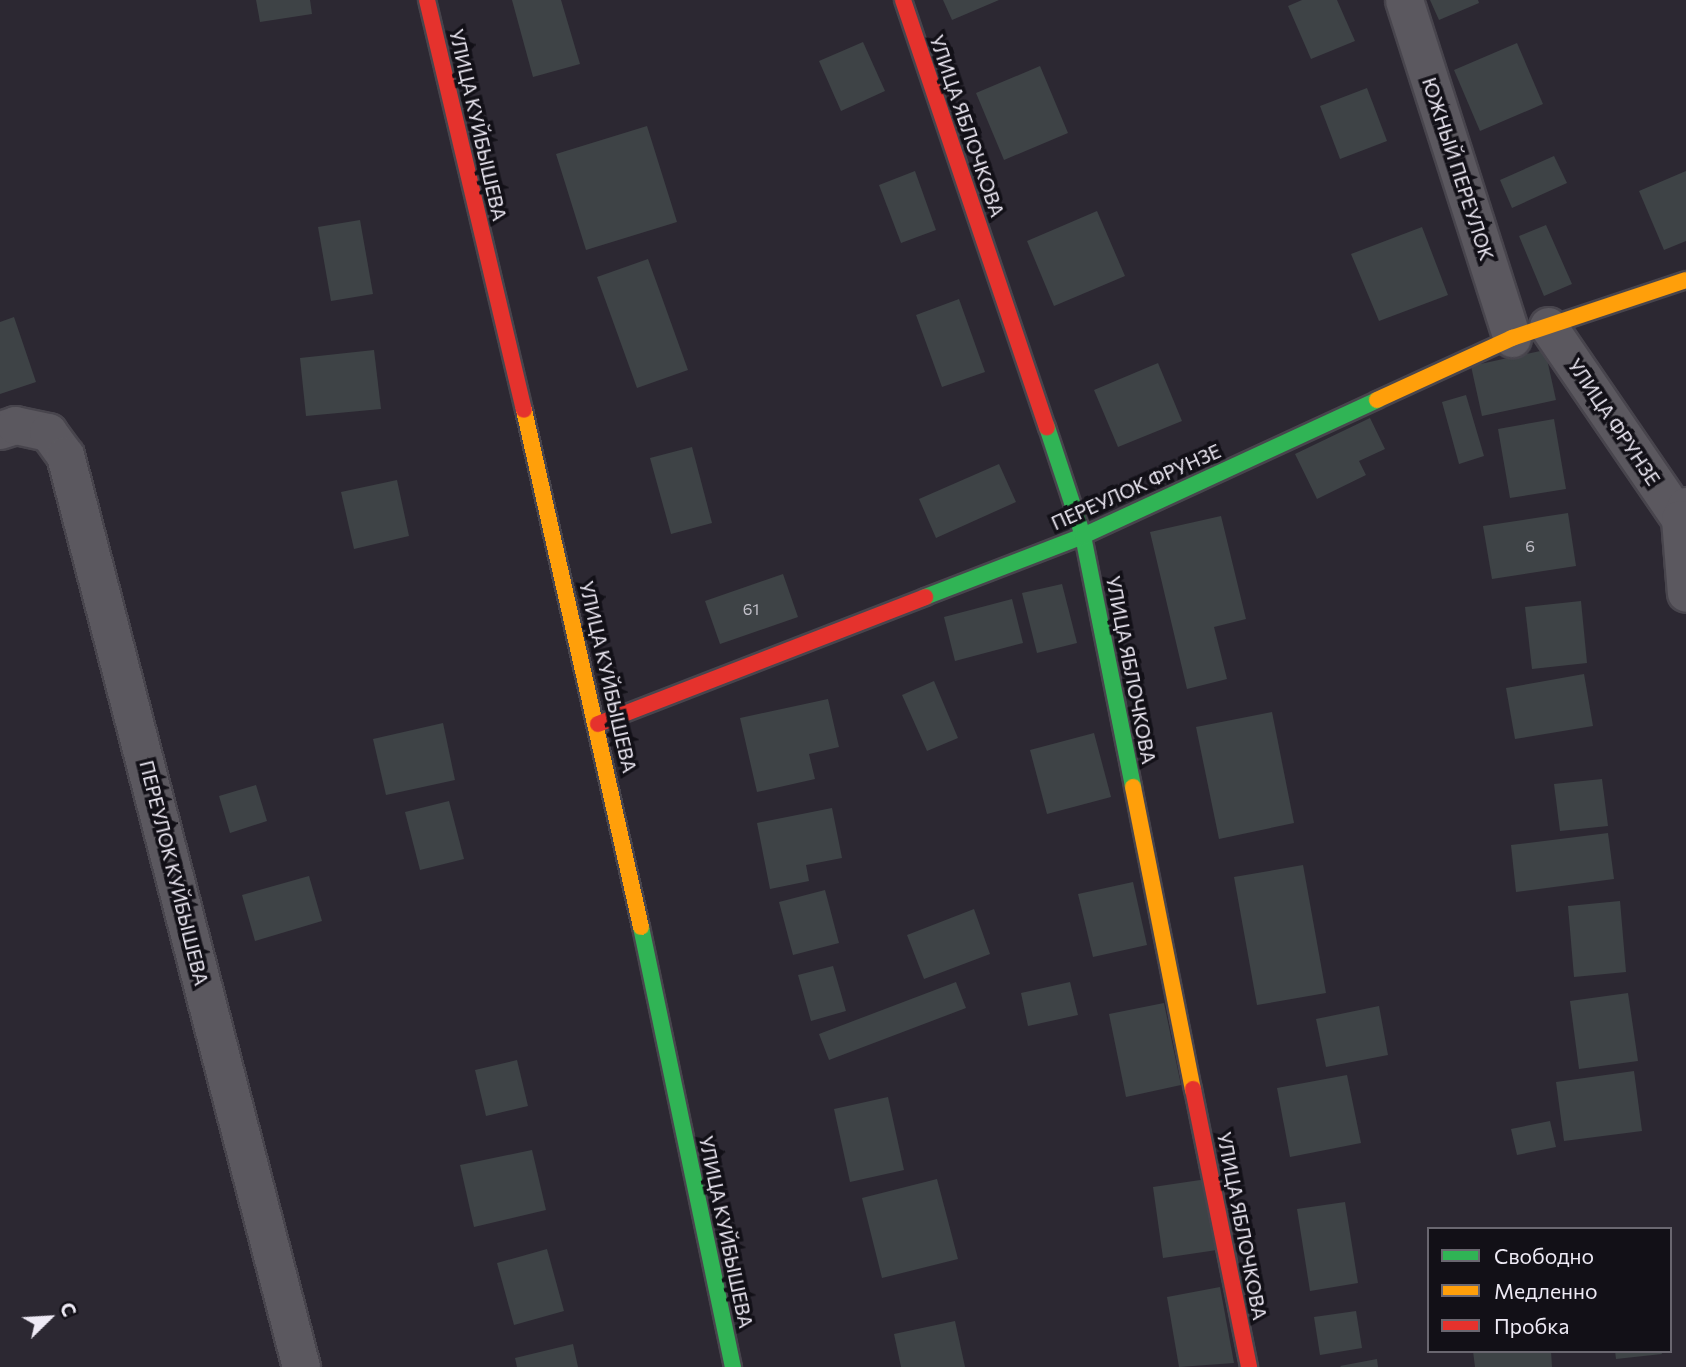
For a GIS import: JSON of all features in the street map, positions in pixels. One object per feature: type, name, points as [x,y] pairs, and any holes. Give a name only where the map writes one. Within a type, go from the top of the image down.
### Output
[{"type":"street","name":"УЛИЦА КУЙБЫШЕВА","points":[[427,0],[598,724],[733,1367]]},
{"type":"street","name":"УЛИЦА ЯБЛОЧКОВА","points":[[903,0],[1083,536],[1249,1367]]},
{"type":"street","name":"ЮЖНЫЙ ПЕРЕУЛОК","points":[[1404,0],[1512,338]]},
{"type":"street","name":"ПЕРЕУЛОК ФРУНЗЕ","points":[[598,724],[1083,536],[1512,338],[1686,280]]},
{"type":"street","name":"УЛИЦА ФРУНЗЕ","points":[[1548,326],[1683,513],[1686,593]]},
{"type":"street","name":"ПЕРЕУЛОК КУЙБЫШЕВА","points":[[0,430],[15,425],[48,432],[65,456],[301,1367]]},
{"type":"building","points":[[256,0],[310,0],[312,14],[260,22]]},
{"type":"building","points":[[512,0],[561,0],[580,64],[533,77]]},
{"type":"building","points":[[943,0],[999,0],[952,20]]},
{"type":"building","points":[[1302,0],[1337,0],[1355,41],[1311,59],[1288,6]]},
{"type":"building","points":[[1430,0],[1478,0],[1479,3],[1439,20]]},
{"type":"building","points":[[863,42],[885,91],[841,111],[819,61]]},
{"type":"building","points":[[1517,43],[1543,104],[1480,131],[1454,70]]},
{"type":"building","points":[[1040,66],[1068,133],[1004,160],[976,93]]},
{"type":"building","points":[[1367,88],[1387,141],[1340,159],[1320,106]]},
{"type":"building","points":[[647,126],[677,222],[586,250],[556,154]]},
{"type":"building","points":[[1554,156],[1567,183],[1512,208],[1500,180]]},
{"type":"building","points":[[915,171],[936,230],[901,243],[879,185]]},
{"type":"building","points":[[1686,171],[1686,241],[1664,250],[1639,191]]},
{"type":"building","points":[[1097,211],[1125,276],[1054,306],[1027,241]]},
{"type":"building","points":[[360,220],[373,294],[331,301],[318,227]]},
{"type":"building","points":[[1546,225],[1572,284],[1544,296],[1519,236]]},
{"type":"building","points":[[1422,227],[1448,295],[1379,321],[1351,254]]},
{"type":"building","points":[[648,259],[688,370],[637,388],[597,277]]},
{"type":"building","points":[[959,299],[985,372],[942,387],[916,315]]},
{"type":"building","points":[[14,317],[36,382],[0,394],[0,322]]},
{"type":"building","points":[[374,350],[381,409],[306,416],[300,358]]},
{"type":"building","points":[[1545,350],[1556,400],[1482,416],[1471,366]]},
{"type":"building","points":[[1158,363],[1182,421],[1118,447],[1094,390]]},
{"type":"building","points":[[1466,395],[1484,456],[1459,464],[1442,402]]},
{"type":"building","points":[[1370,418],[1385,449],[1359,461],[1366,475],[1317,499],[1295,454]]},
{"type":"building","points":[[1554,419],[1566,489],[1510,498],[1498,429]]},
{"type":"building","points":[[692,447],[712,523],[671,534],[650,458]]},
{"type":"building","points":[[999,464],[1016,502],[936,538],[919,499]]},
{"type":"building","points":[[397,480],[409,536],[354,549],[341,492]]},
{"type":"building","points":[[1568,513],[1576,566],[1492,579],[1483,526]]},
{"type":"building","points":[[1221,516],[1246,619],[1214,627],[1227,679],[1187,689],[1150,532]]},
{"type":"building","points":[[783,574],[798,617],[720,644],[705,601]]},
{"type":"building","points":[[1062,584],[1077,643],[1037,653],[1022,593]]},
{"type":"building","points":[[1012,599],[1023,643],[955,661],[944,617]]},
{"type":"building","points":[[1581,601],[1587,663],[1532,669],[1525,607]]},
{"type":"building","points":[[1584,674],[1593,726],[1515,739],[1506,688]]},
{"type":"building","points":[[934,681],[958,738],[927,751],[902,695]]},
{"type":"building","points":[[828,699],[839,747],[809,754],[815,779],[757,792],[740,718]]},
{"type":"building","points":[[1272,712],[1294,823],[1219,839],[1196,727]]},
{"type":"building","points":[[443,723],[455,780],[386,795],[373,739]]},
{"type":"building","points":[[1094,733],[1111,797],[1047,814],[1030,750]]},
{"type":"building","points":[[1602,779],[1608,826],[1560,831],[1554,784]]},
{"type":"building","points":[[256,785],[267,821],[230,833],[219,796]]},
{"type":"building","points":[[449,801],[464,859],[420,870],[405,812]]},
{"type":"building","points":[[832,808],[842,858],[806,865],[809,881],[770,889],[757,823]]},
{"type":"building","points":[[1608,833],[1614,879],[1516,892],[1511,845]]},
{"type":"building","points":[[1303,865],[1326,993],[1257,1005],[1234,877]]},
{"type":"building","points":[[309,876],[322,921],[255,941],[242,895]]},
{"type":"building","points":[[1133,882],[1147,945],[1093,957],[1078,894]]},
{"type":"building","points":[[825,890],[839,943],[793,955],[779,902]]},
{"type":"building","points":[[1620,901],[1626,972],[1574,977],[1568,906]]},
{"type":"building","points":[[974,909],[990,954],[924,979],[907,935]]},
{"type":"building","points":[[833,966],[846,1011],[811,1021],[798,975]]},
{"type":"building","points":[[956,982],[966,1008],[829,1060],[819,1034]]},
{"type":"building","points":[[1070,982],[1078,1015],[1028,1026],[1021,993]]},
{"type":"building","points":[[1628,993],[1638,1061],[1579,1069],[1570,1001]]},
{"type":"building","points":[[1164,1003],[1181,1085],[1126,1097],[1109,1014]]},
{"type":"building","points":[[1379,1006],[1388,1055],[1326,1067],[1316,1019]]},
{"type":"building","points":[[517,1060],[528,1106],[486,1116],[475,1070]]},
{"type":"building","points":[[1634,1071],[1642,1131],[1564,1141],[1556,1082]]},
{"type":"building","points":[[1347,1075],[1361,1143],[1290,1157],[1277,1088]]},
{"type":"building","points":[[888,1097],[904,1170],[850,1182],[834,1109]]},
{"type":"building","points":[[1550,1121],[1556,1147],[1517,1155],[1511,1129]]},
{"type":"building","points":[[532,1150],[546,1210],[474,1227],[460,1165]]},
{"type":"building","points":[[937,1179],[958,1259],[882,1278],[862,1198]]},
{"type":"building","points":[[1207,1179],[1217,1250],[1163,1258],[1153,1187]]},
{"type":"building","points":[[1345,1202],[1358,1283],[1310,1291],[1297,1209]]},
{"type":"building","points":[[547,1249],[564,1311],[514,1325],[497,1263]]},
{"type":"building","points":[[1220,1287],[1234,1363],[1179,1367],[1167,1297]]},
{"type":"building","points":[[1356,1311],[1362,1348],[1320,1355],[1314,1317]]},
{"type":"building","points":[[955,1321],[965,1367],[901,1367],[894,1334]]},
{"type":"building","points":[[573,1344],[578,1367],[517,1367],[515,1358]]},
{"type":"building","points":[[1473,1353],[1551,1353],[1552,1367],[1475,1367]]},
{"type":"building","points":[[1615,1353],[1662,1354],[1616,1359]]},
{"type":"building","points":[[1377,1359],[1378,1367],[1340,1366]]},
{"type":"traffic: fast","points":[[925,597],[1083,536],[1377,400]]},
{"type":"traffic: fast","points":[[1047,427],[1083,536],[1133,787]]},
{"type":"traffic: fast","points":[[641,927],[733,1367]]},
{"type":"traffic: slow","points":[[1377,400],[1512,338],[1686,280]]},
{"type":"traffic: slow","points":[[524,410],[641,927]]},
{"type":"traffic: slow","points":[[1133,787],[1193,1089]]},
{"type":"traffic: jam","points":[[427,0],[524,410]]},
{"type":"traffic: jam","points":[[903,0],[1047,427]]},
{"type":"traffic: jam","points":[[598,724],[925,597]]},
{"type":"traffic: jam","points":[[1193,1089],[1249,1367]]}]
